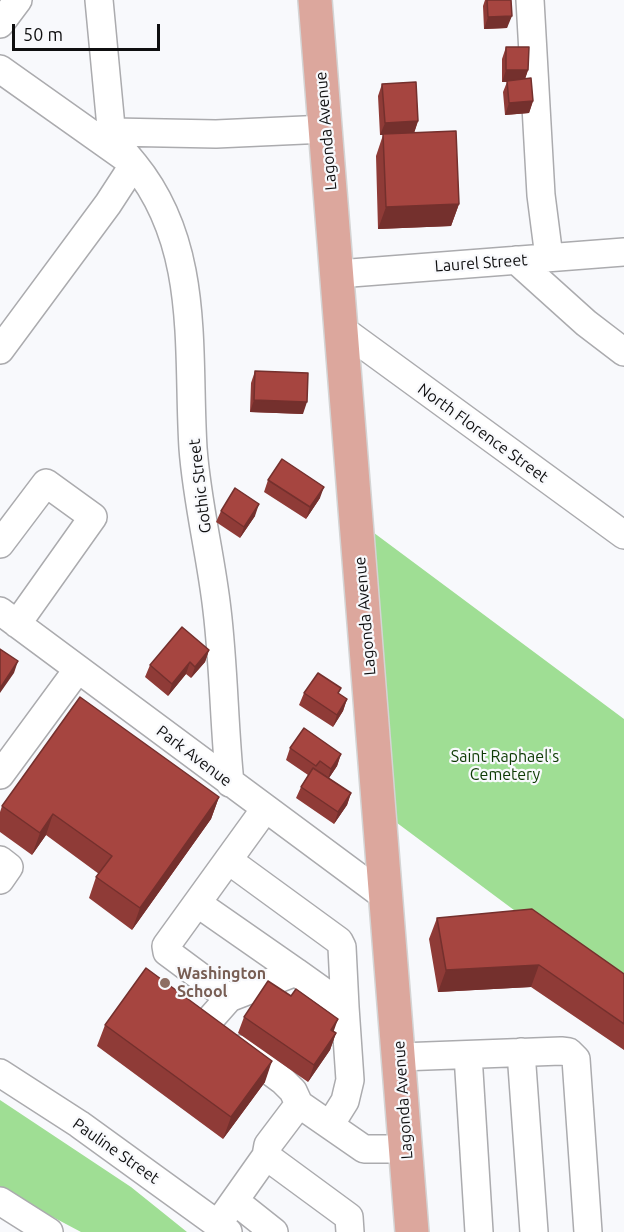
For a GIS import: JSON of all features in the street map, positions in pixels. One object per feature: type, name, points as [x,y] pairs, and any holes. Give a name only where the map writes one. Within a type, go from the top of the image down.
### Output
[{"type":"main road","name":"Lagonda Avenue","points":[[315,0],[388,899],[412,1232]]},
{"type":"street","points":[[0,24],[18,0]]},
{"type":"street","name":"Gothic Street","points":[[99,0],[103,58],[113,132],[134,165],[150,184],[163,210],[186,292],[192,346],[193,447],[217,610],[230,783]]},
{"type":"street","points":[[530,0],[542,195],[549,257]]},
{"type":"street","name":"Gothic Street","points":[[0,69],[134,165]]},
{"type":"street","points":[[113,132],[216,134],[326,129]]},
{"type":"street","points":[[0,350],[108,204],[134,165]]},
{"type":"street","name":"Laurel Street","points":[[338,274],[624,252]]},
{"type":"street","points":[[516,260],[586,323],[624,352]]},
{"type":"street","name":"North Florence Street","points":[[343,330],[624,535]]},
{"type":"street","points":[[0,544],[46,483],[93,517],[8,618]]},
{"type":"street","name":"Park Avenue","points":[[8,618],[388,899]]},
{"type":"street","points":[[0,775],[78,669]]},
{"type":"street","points":[[229,998],[166,949],[265,809]]},
{"type":"street","points":[[0,860],[9,867],[0,880]]},
{"type":"street","points":[[228,860],[339,941],[342,947],[350,1080],[345,1101],[330,1125]]},
{"type":"street","points":[[197,903],[345,1007]]},
{"type":"street","points":[[296,972],[229,998],[196,1017],[283,1081],[293,1091],[300,1104],[364,1149],[406,1149]]},
{"type":"street","points":[[399,1057],[561,1050],[569,1052],[576,1059],[588,1232]]},
{"type":"street","points":[[521,1052],[534,1232]]},
{"type":"street","points":[[468,1055],[479,1232]]},
{"type":"street","name":"Pauline Street","points":[[0,1073],[79,1124],[223,1228]]},
{"type":"street","points":[[223,1228],[235,1202],[266,1156],[268,1145],[300,1104]]},
{"type":"street","points":[[266,1156],[349,1217],[350,1232]]},
{"type":"street","points":[[0,1201],[49,1232]]},
{"type":"street","points":[[235,1202],[274,1232]]},
{"type":"green space","name":"Saint Raphael's Cemetery","points":[[358,521],[624,719],[624,992],[381,811]]},
{"type":"green space","points":[[0,1100],[131,1187],[187,1232],[81,1232],[0,1189]]},
{"type":"building","points":[[487,0],[511,0],[512,16],[488,17]]},
{"type":"building","points":[[506,47],[529,47],[528,70],[506,70]]},
{"type":"building","points":[[531,78],[533,101],[509,103],[507,81]]},
{"type":"building","points":[[416,82],[418,121],[385,123],[382,84]]},
{"type":"building","points":[[456,131],[459,204],[386,207],[383,134]]},
{"type":"building","points":[[255,371],[308,373],[307,402],[254,400]]},
{"type":"building","points":[[282,459],[324,487],[310,507],[268,480]]},
{"type":"building","points":[[235,488],[259,504],[244,527],[221,511]]},
{"type":"building","points":[[182,627],[209,650],[195,667],[190,662],[172,684],[150,665]]},
{"type":"building","points":[[0,649],[18,661],[0,688]]},
{"type":"building","points":[[318,673],[341,688],[338,693],[347,699],[337,715],[304,693]]},
{"type":"building","points":[[80,697],[219,797],[140,908],[96,877],[112,856],[53,814],[40,833],[2,806]]},
{"type":"building","points":[[304,728],[341,754],[331,769],[320,761],[316,766],[290,748]]},
{"type":"building","points":[[313,768],[351,793],[338,812],[301,787]]},
{"type":"building","points":[[532,909],[624,974],[624,1024],[539,965],[446,970],[437,918]]},
{"type":"building","points":[[146,968],[272,1061],[231,1117],[105,1025]]},
{"type":"building","points":[[268,981],[291,996],[296,989],[338,1019],[331,1030],[336,1033],[314,1065],[244,1017]]},
{"type":"place","name":"Washington School","points":[[165,983]]}]
